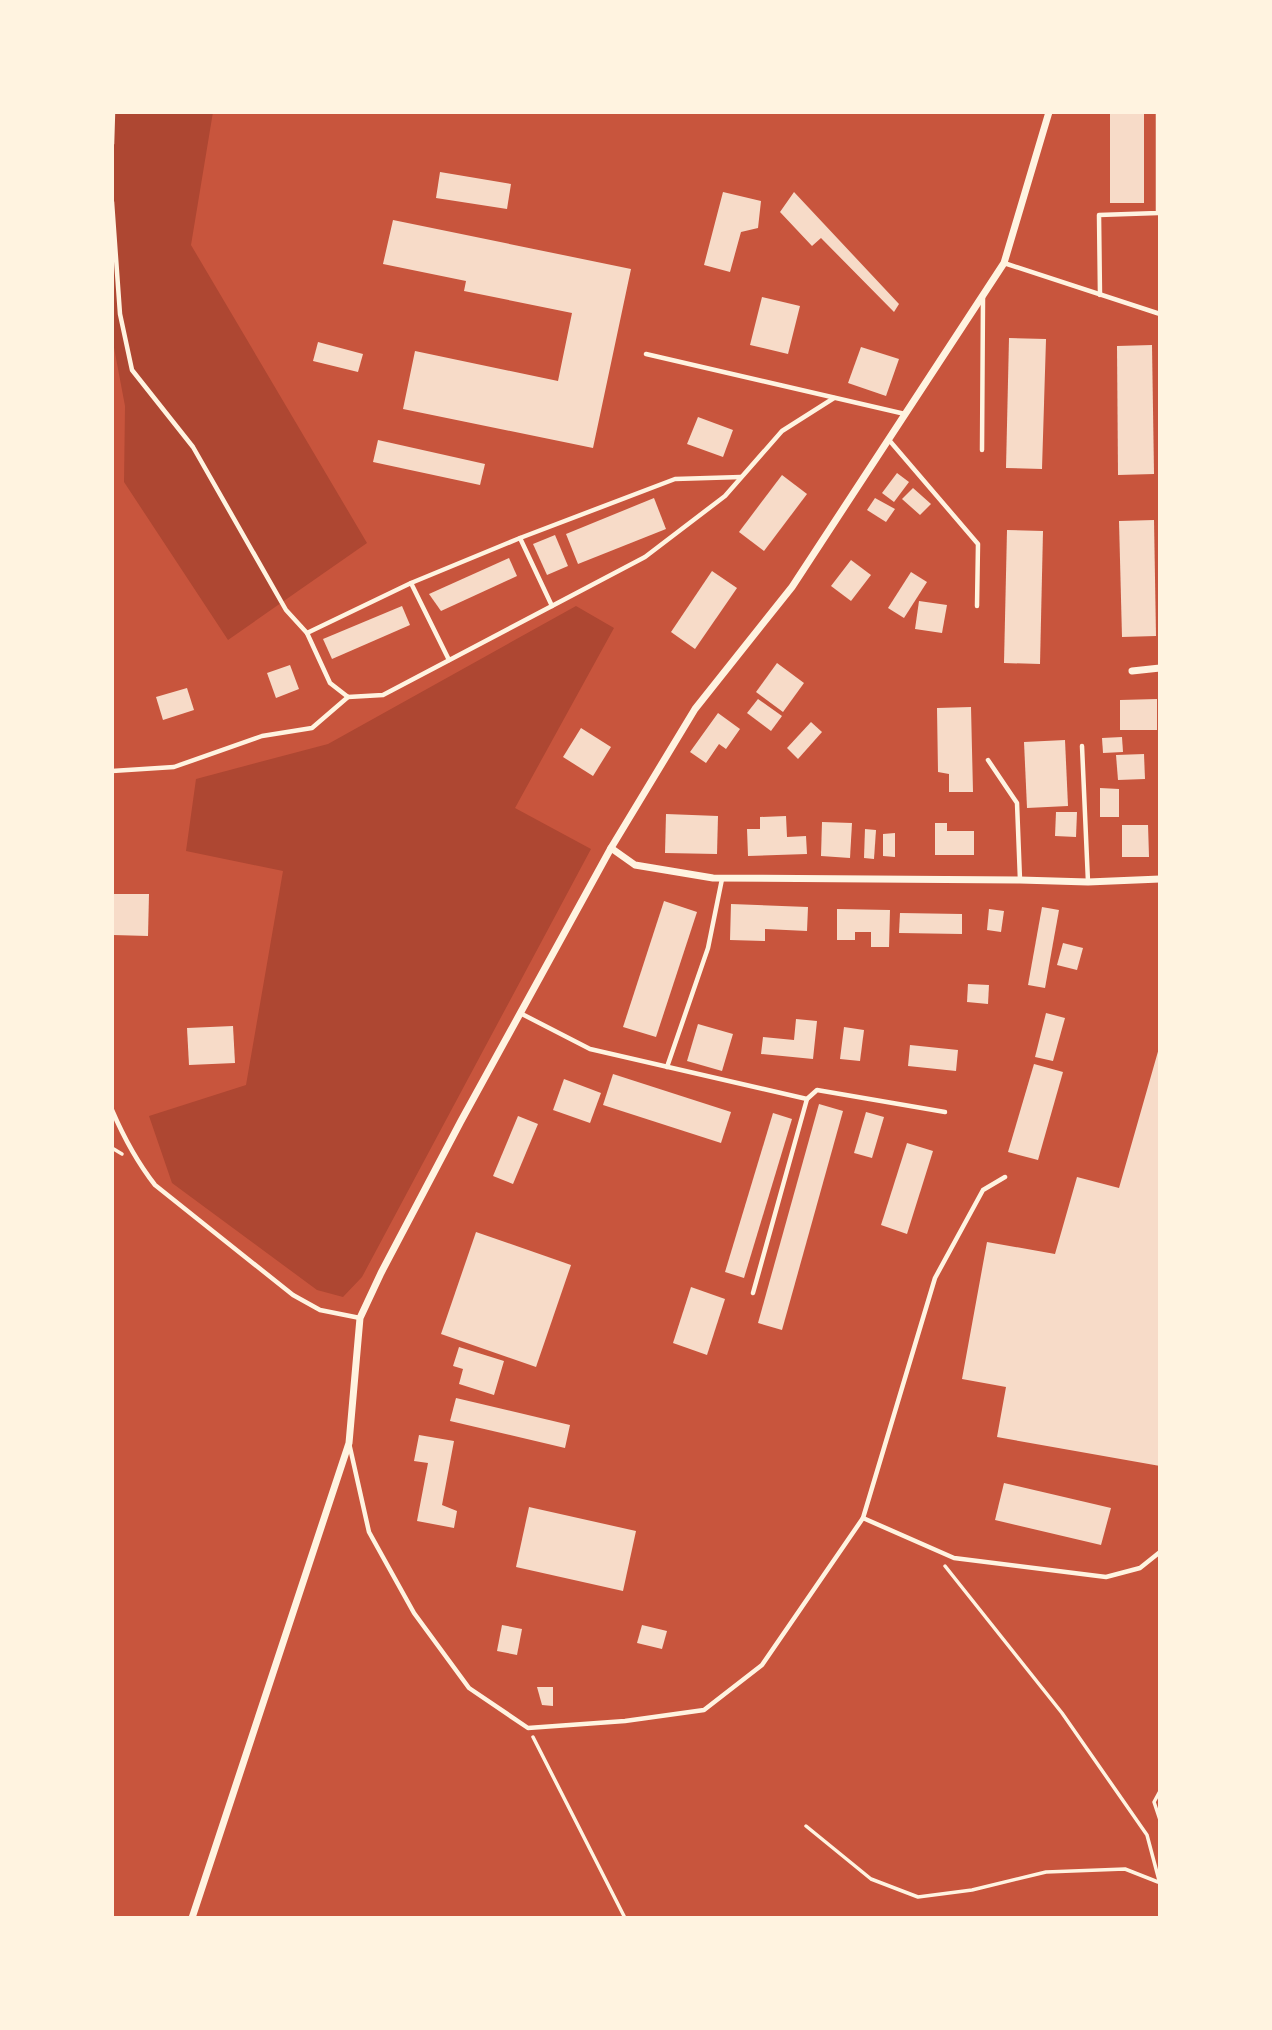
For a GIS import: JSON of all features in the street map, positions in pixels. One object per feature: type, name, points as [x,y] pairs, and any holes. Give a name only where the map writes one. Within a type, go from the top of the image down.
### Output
[{"type":"street","points":[[192,1918],[349,1443],[360,1318],[393,1250],[520,1013],[611,848],[695,709],[792,587],[1004,263],[1049,112]]},
{"type":"street","points":[[1132,671],[1160,668]]},
{"type":"street","points":[[611,848],[635,865],[722,878],[1088,883],[1160,879]]},
{"type":"lane","points":[[112,144],[113,112]]},
{"type":"lane","points":[[1100,295],[1099,215],[1158,213],[1158,112]]},
{"type":"lane","points":[[112,202],[120,314],[132,370],[192,447],[286,610],[307,634],[330,683],[348,697]]},
{"type":"lane","points":[[1004,263],[1160,314]]},
{"type":"lane","points":[[982,450],[983,296]]},
{"type":"lane","points":[[646,354],[905,414]]},
{"type":"lane","points":[[112,771],[174,767],[262,736],[312,728],[348,697],[383,695],[645,556],[725,496],[782,431],[834,398]]},
{"type":"lane","points":[[888,440],[978,544],[977,606]]},
{"type":"lane","points":[[307,634],[411,583],[675,478],[742,477]]},
{"type":"lane","points":[[520,538],[552,606]]},
{"type":"lane","points":[[411,583],[449,660]]},
{"type":"lane","points":[[1082,746],[1088,883]]},
{"type":"lane","points":[[988,760],[1017,803],[1020,880]]},
{"type":"lane","points":[[667,1067],[708,948],[722,878]]},
{"type":"lane","points":[[520,1013],[590,1049],[807,1099]]},
{"type":"lane","points":[[753,1293],[807,1099],[817,1090],[945,1112]]},
{"type":"lane","points":[[112,1110],[125,1141],[156,1185],[293,1295],[320,1310],[360,1318]]},
{"type":"lane","points":[[349,1443],[369,1532],[414,1613],[469,1688],[528,1728],[625,1721],[704,1710],[762,1665],[863,1518],[935,1278],[983,1190],[1006,1177]]},
{"type":"lane","points":[[863,1518],[954,1558],[1107,1577],[1140,1568],[1160,1552]]},
{"type":"path","points":[[931,1548],[1062,1713],[1147,1835],[1159,1883]]},
{"type":"path","points":[[528,1728],[625,1918]]},
{"type":"path","points":[[1160,1791],[1154,1802],[1160,1820]]},
{"type":"path","points":[[1154,1802],[1160,1797]]},
{"type":"path","points":[[806,1826],[871,1879],[918,1897],[972,1889],[1046,1872],[1125,1870],[1159,1883]]},
{"type":"shaded area","points":[[112,112],[213,112],[191,245],[367,543],[228,640],[124,482],[125,406],[112,337]]},
{"type":"shaded area","points":[[576,606],[614,628],[515,808],[591,849],[362,1277],[343,1297],[317,1290],[172,1183],[149,1116],[246,1085],[283,871],[186,851],[196,779],[328,744]]},
{"type":"building","points":[[1110,112],[1144,112],[1144,203],[1110,203]]},
{"type":"building","points":[[440,172],[511,184],[507,209],[436,198]]},
{"type":"building","points":[[723,192],[761,201],[758,228],[741,232],[730,272],[704,265]]},
{"type":"building","points":[[794,192],[899,304],[894,312],[821,238],[812,246],[780,212]]},
{"type":"building","points":[[393,220],[631,269],[593,448],[403,409],[415,351],[558,381],[572,313],[464,291],[466,281],[383,264]]},
{"type":"building","points":[[762,297],[800,306],[788,354],[750,345]]},
{"type":"building","points":[[1009,338],[1046,339],[1042,469],[1006,468]]},
{"type":"building","points":[[318,342],[363,354],[358,372],[313,361]]},
{"type":"building","points":[[1152,345],[1154,474],[1118,475],[1117,346]]},
{"type":"building","points":[[861,347],[899,359],[886,396],[848,383]]},
{"type":"building","points":[[698,417],[733,430],[723,457],[687,444]]},
{"type":"building","points":[[378,440],[485,464],[480,485],[373,462]]},
{"type":"building","points":[[897,473],[909,482],[894,502],[882,493]]},
{"type":"building","points":[[782,475],[807,494],[764,551],[739,532]]},
{"type":"building","points":[[913,488],[931,504],[920,515],[902,499]]},
{"type":"building","points":[[654,498],[666,529],[578,564],[566,534]]},
{"type":"building","points":[[875,498],[895,509],[886,522],[867,510]]},
{"type":"building","points":[[1154,520],[1156,636],[1122,637],[1119,521]]},
{"type":"building","points":[[1007,530],[1043,531],[1040,664],[1004,663]]},
{"type":"building","points":[[555,535],[568,566],[547,575],[533,544]]},
{"type":"building","points":[[509,558],[517,576],[441,611],[429,594]]},
{"type":"building","points":[[851,560],[871,575],[851,601],[831,586]]},
{"type":"building","points":[[712,571],[737,588],[695,649],[671,632]]},
{"type":"building","points":[[911,572],[927,582],[904,618],[888,608]]},
{"type":"building","points":[[919,601],[947,605],[942,633],[915,629]]},
{"type":"building","points":[[402,606],[410,625],[332,659],[323,639]]},
{"type":"building","points":[[777,663],[804,683],[783,712],[756,692]]},
{"type":"building","points":[[290,665],[299,689],[276,698],[267,673]]},
{"type":"building","points":[[187,688],[194,710],[163,720],[156,697]]},
{"type":"building","points":[[758,699],[782,716],[771,731],[747,713]]},
{"type":"building","points":[[1157,699],[1157,730],[1120,730],[1120,700]]},
{"type":"building","points":[[971,707],[973,792],[949,792],[949,774],[938,772],[937,708]]},
{"type":"building","points":[[718,713],[740,729],[726,749],[719,744],[706,763],[690,752]]},
{"type":"building","points":[[811,722],[822,732],[798,759],[787,748]]},
{"type":"building","points":[[581,728],[611,747],[593,776],[563,757]]},
{"type":"building","points":[[1122,737],[1123,752],[1103,753],[1102,738]]},
{"type":"building","points":[[1065,740],[1068,806],[1027,808],[1024,742]]},
{"type":"building","points":[[1144,754],[1145,779],[1118,780],[1116,755]]},
{"type":"building","points":[[1100,788],[1119,789],[1119,817],[1100,817]]},
{"type":"building","points":[[1056,812],[1077,812],[1076,837],[1055,836]]},
{"type":"building","points":[[666,814],[718,816],[717,854],[665,853]]},
{"type":"building","points":[[786,816],[787,837],[806,836],[807,854],[748,856],[747,829],[760,829],[760,817]]},
{"type":"building","points":[[822,822],[852,823],[850,858],[821,856]]},
{"type":"building","points":[[935,823],[947,823],[947,831],[974,831],[974,855],[935,855]]},
{"type":"building","points":[[1122,825],[1148,825],[1149,857],[1122,857]]},
{"type":"building","points":[[865,829],[876,830],[874,859],[864,858]]},
{"type":"building","points":[[895,833],[895,857],[883,856],[883,834]]},
{"type":"building","points":[[114,894],[149,894],[148,936],[113,935]]},
{"type":"building","points":[[664,901],[697,912],[656,1037],[623,1027]]},
{"type":"building","points":[[731,904],[808,907],[807,931],[765,929],[765,941],[730,940]]},
{"type":"building","points":[[1042,907],[1059,910],[1045,988],[1028,985]]},
{"type":"building","points":[[837,909],[890,910],[889,947],[871,947],[871,932],[855,932],[855,940],[837,940]]},
{"type":"building","points":[[989,909],[1004,911],[1001,932],[987,930]]},
{"type":"building","points":[[900,913],[962,914],[962,934],[899,933]]},
{"type":"building","points":[[1063,943],[1083,948],[1077,970],[1057,965]]},
{"type":"building","points":[[968,984],[989,985],[988,1004],[967,1002]]},
{"type":"building","points":[[1046,1013],[1065,1018],[1053,1061],[1035,1057]]},
{"type":"building","points":[[796,1019],[817,1021],[813,1059],[761,1054],[763,1037],[794,1040]]},
{"type":"building","points":[[698,1024],[733,1034],[722,1071],[687,1061]]},
{"type":"building","points":[[233,1026],[235,1063],[189,1065],[187,1028]]},
{"type":"building","points":[[844,1027],[864,1030],[860,1061],[840,1059]]},
{"type":"building","points":[[910,1045],[958,1050],[956,1071],[908,1066]]},
{"type":"building","points":[[1159,1048],[1160,1466],[997,1437],[1006,1387],[962,1379],[987,1242],[1055,1254],[1077,1177],[1119,1188]]},
{"type":"building","points":[[1034,1064],[1063,1072],[1038,1160],[1008,1152]]},
{"type":"building","points":[[613,1074],[731,1112],[721,1143],[603,1105]]},
{"type":"building","points":[[564,1079],[601,1093],[590,1123],[553,1110]]},
{"type":"building","points":[[819,1104],[843,1111],[782,1330],[758,1323]]},
{"type":"building","points":[[866,1112],[884,1117],[872,1158],[854,1153]]},
{"type":"building","points":[[773,1113],[792,1119],[744,1278],[725,1272]]},
{"type":"building","points":[[518,1116],[538,1124],[513,1184],[493,1176]]},
{"type":"building","points":[[907,1143],[933,1151],[907,1234],[881,1225]]},
{"type":"building","points":[[476,1232],[571,1265],[536,1367],[441,1334]]},
{"type":"building","points":[[691,1287],[725,1299],[707,1355],[673,1343]]},
{"type":"building","points":[[459,1347],[504,1361],[494,1395],[459,1384],[463,1369],[453,1366]]},
{"type":"building","points":[[456,1398],[570,1425],[565,1448],[450,1421]]},
{"type":"building","points":[[419,1435],[454,1441],[442,1505],[457,1511],[454,1528],[417,1521],[428,1463],[414,1461]]},
{"type":"building","points":[[1004,1483],[1111,1508],[1101,1545],[995,1520]]},
{"type":"building","points":[[529,1507],[636,1531],[623,1591],[516,1567]]},
{"type":"building","points":[[502,1625],[522,1629],[517,1655],[497,1651]]},
{"type":"building","points":[[642,1625],[667,1631],[662,1649],[637,1643]]},
{"type":"building","points":[[537,1687],[553,1687],[553,1706],[542,1705]]}]
